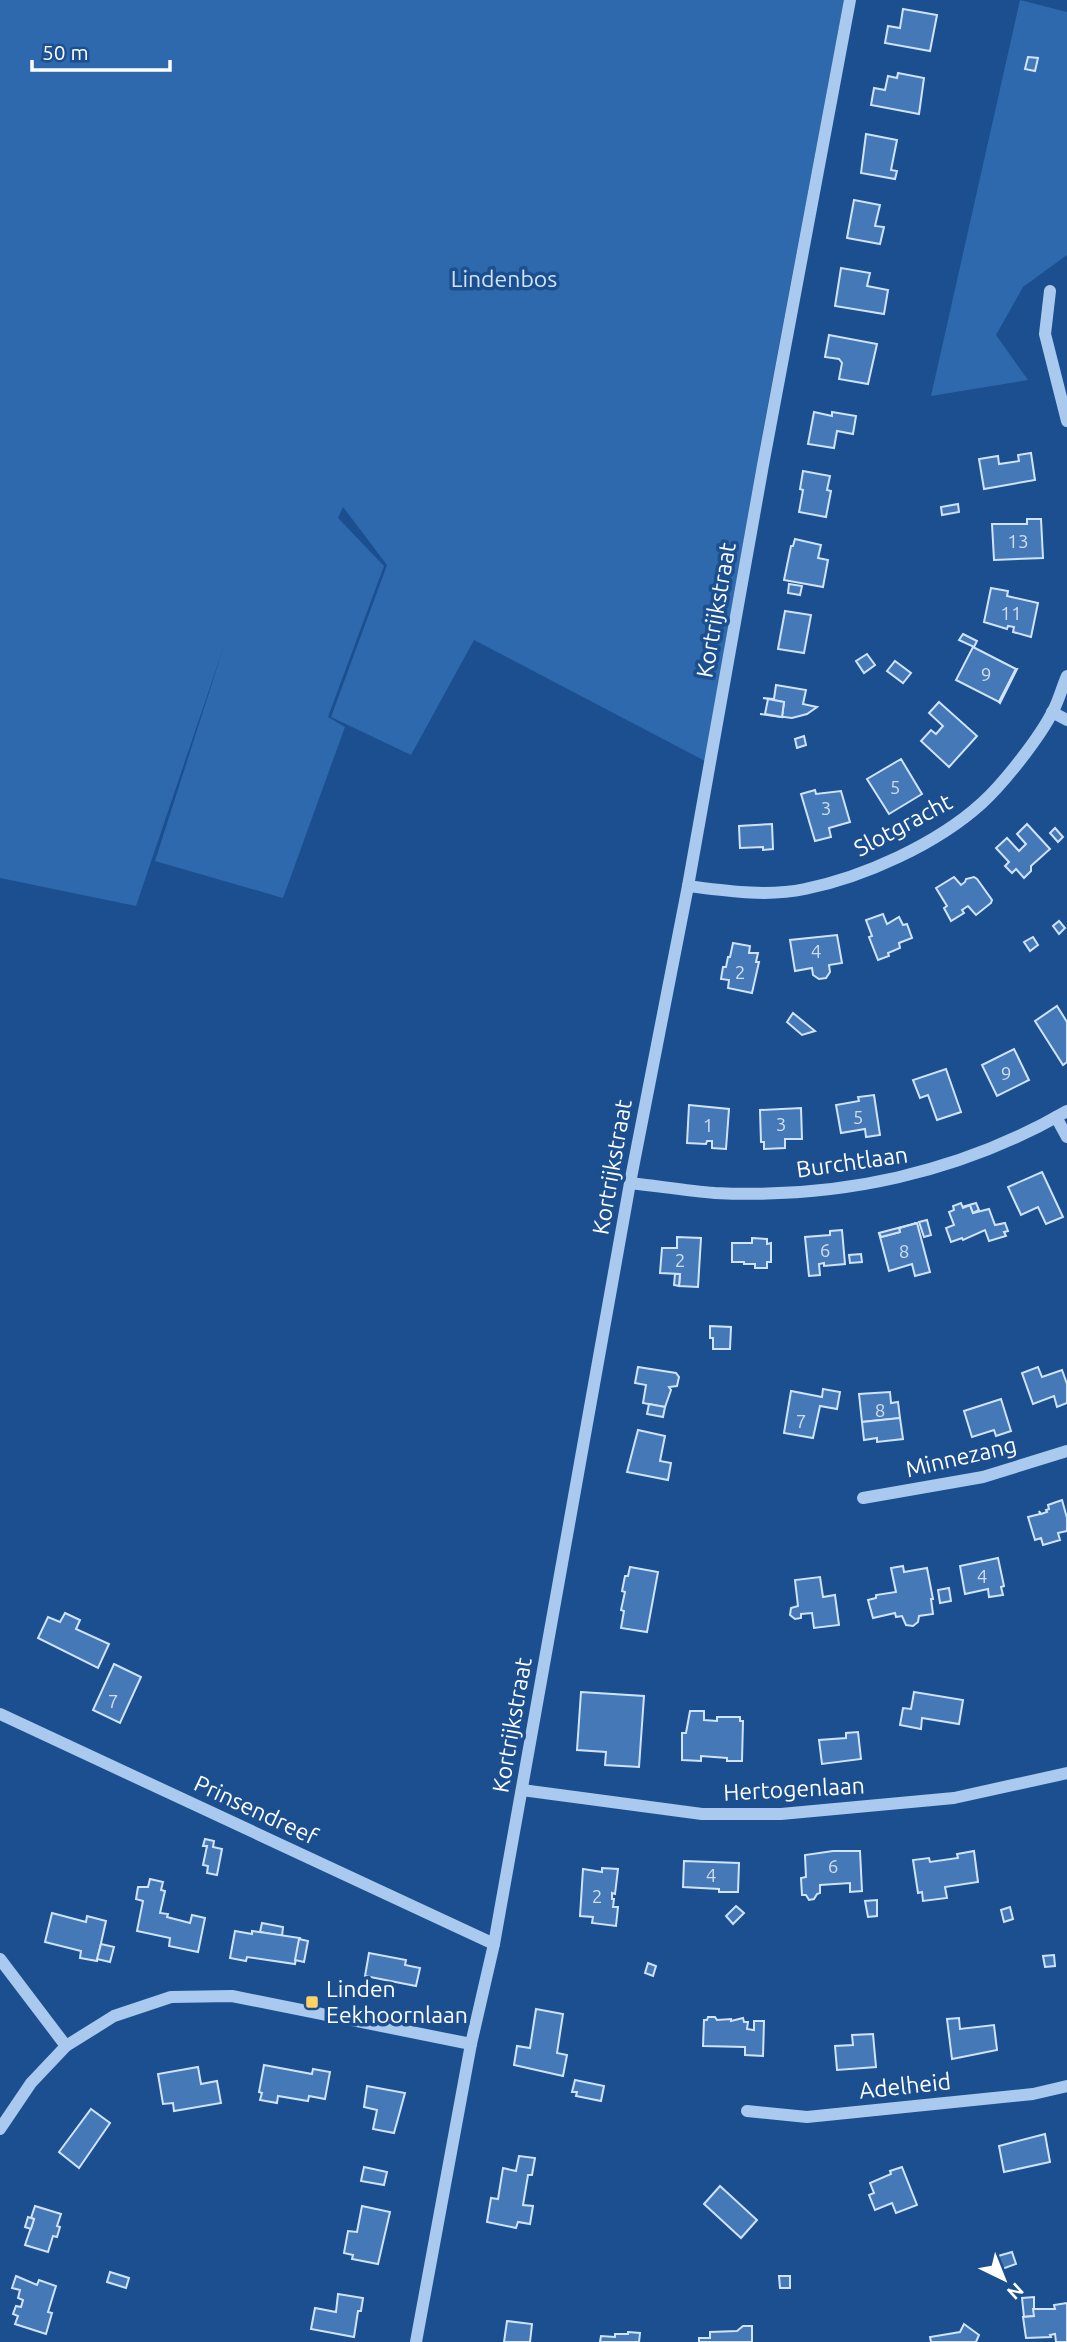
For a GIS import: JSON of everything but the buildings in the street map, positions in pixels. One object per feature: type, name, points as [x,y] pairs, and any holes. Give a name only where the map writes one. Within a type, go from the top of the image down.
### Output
[{"type":"street","name":"Kortrijkstraat","points":[[416,2342],[471,2044],[494,1944],[630,1183],[688,886],[850,0]]},
{"type":"street","points":[[1050,291],[1045,334],[1067,421]]},
{"type":"street","name":"Slotgracht","points":[[688,886],[744,893],[804,889],[886,863],[941,833],[981,804],[1012,771],[1052,712],[1067,676]]},
{"type":"street","points":[[1052,712],[1067,720]]},
{"type":"street","points":[[1062,1114],[1067,1137]]},
{"type":"street","name":"Burchtlaan","points":[[630,1183],[715,1193],[794,1192],[857,1187],[928,1171],[989,1151],[1062,1114]]},
{"type":"street","name":"Minnezang","points":[[863,1499],[983,1477],[1067,1451]]},
{"type":"street","name":"Prinsendreef","points":[[0,1714],[494,1944]]},
{"type":"street","name":"Hertogenlaan","points":[[522,1790],[702,1814],[780,1814],[954,1798],[1067,1773]]},
{"type":"street","points":[[0,1959],[66,2046]]},
{"type":"street","points":[[0,2129],[31,2083],[66,2046],[114,2016],[171,1997],[232,1996],[471,2044]]},
{"type":"street","name":"Adelheid","points":[[747,2111],[807,2117],[1033,2094],[1067,2086]]},
{"type":"green space","name":"Lindenbos","points":[[0,0],[844,0],[761,441],[705,761],[474,640],[411,755],[331,717],[387,565],[343,507],[338,518],[384,566],[328,717],[345,727],[283,898],[155,861],[224,646],[136,906],[0,878]]},
{"type":"green space","points":[[1020,0],[1067,12],[1067,255],[1023,287],[996,335],[1028,380],[931,396]]},
{"type":"place","name":"Linden Eekhoornlaan","points":[[312,2002]]}]
